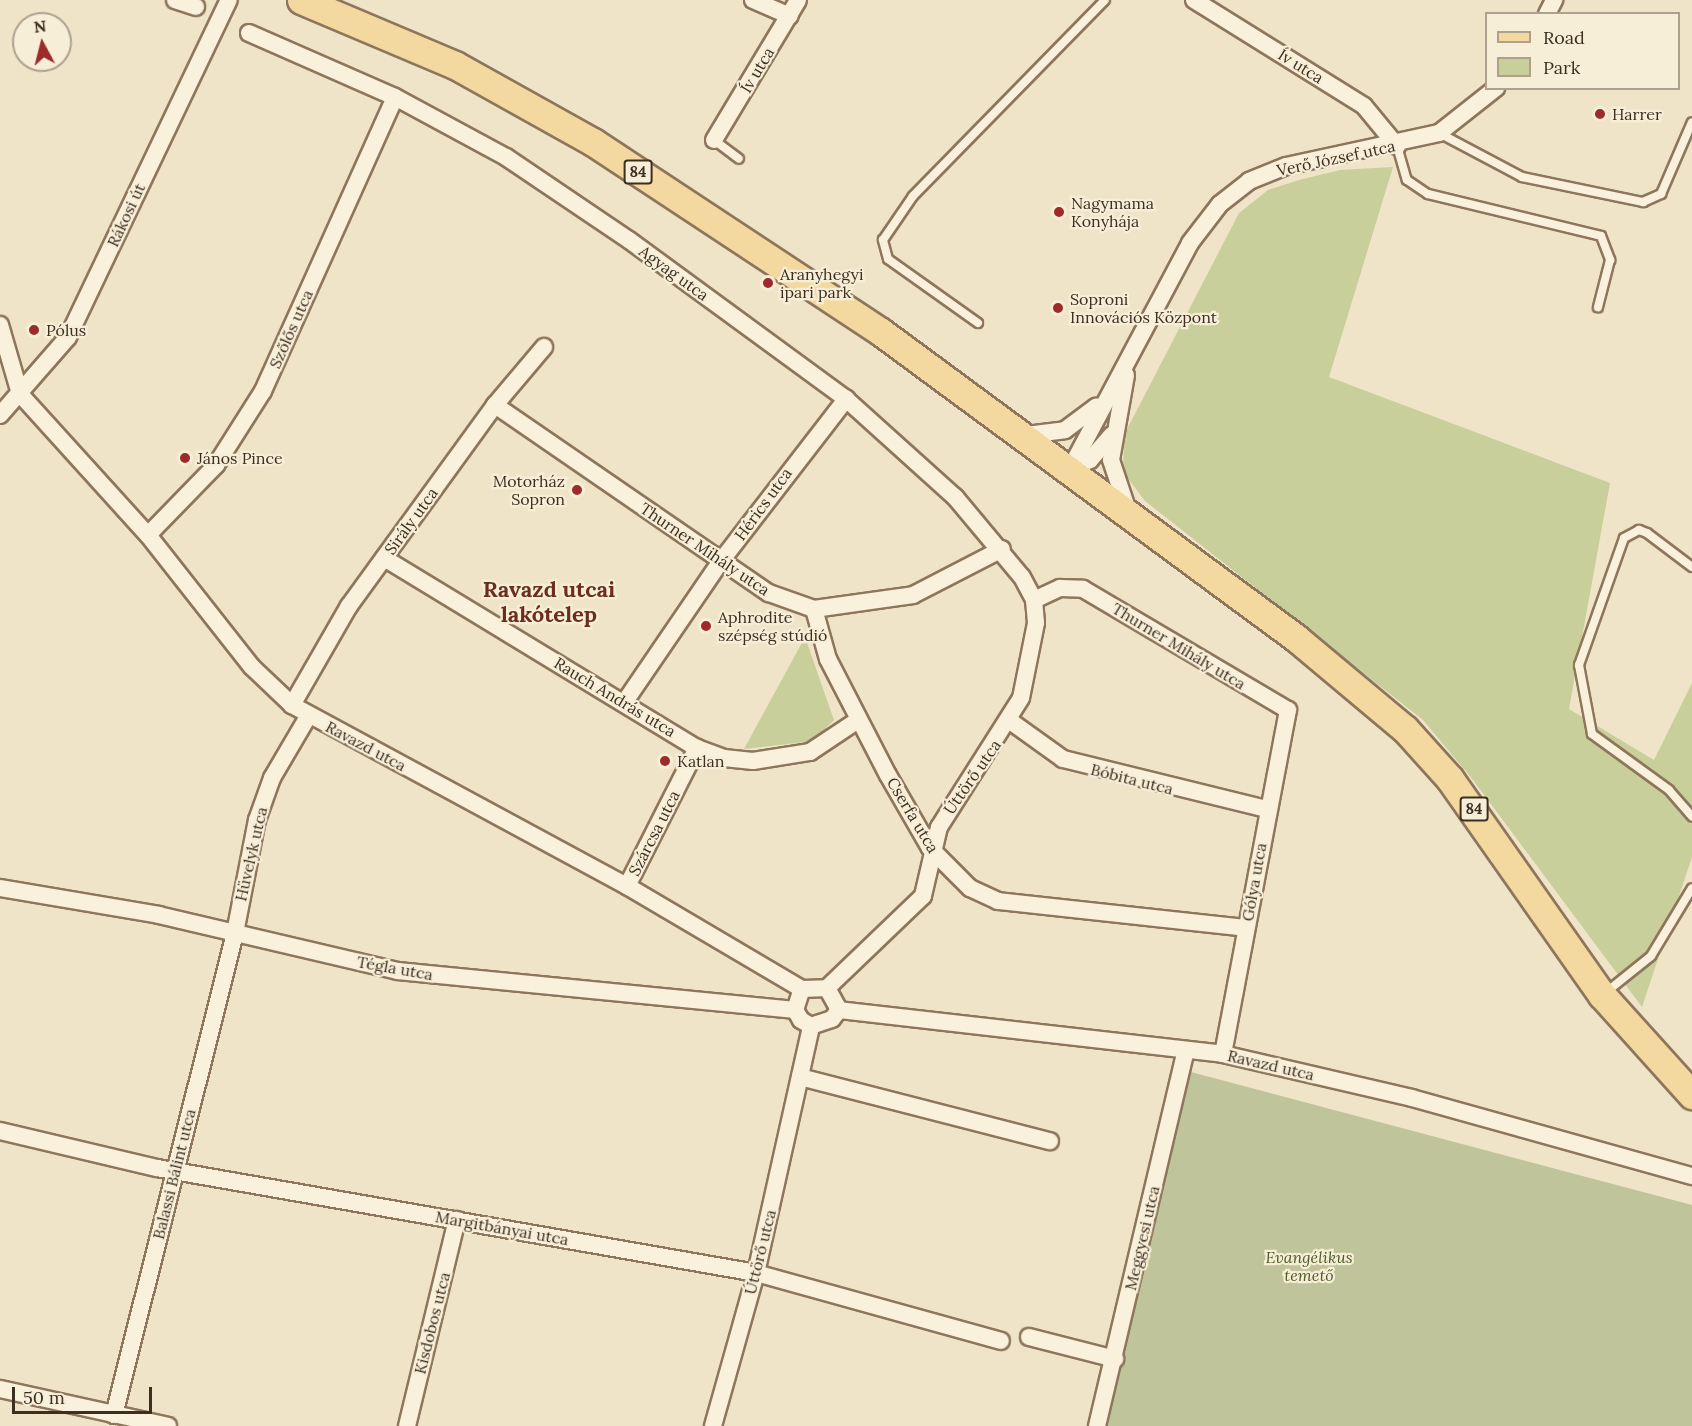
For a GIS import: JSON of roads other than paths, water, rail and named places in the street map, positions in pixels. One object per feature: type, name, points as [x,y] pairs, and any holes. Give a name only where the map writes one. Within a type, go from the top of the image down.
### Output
[{"type":"main road","name":"84","points":[[301,0],[455,65],[564,124],[881,332],[1127,508],[1405,729],[1490,830],[1602,995],[1658,1064],[1692,1095]]},
{"type":"street","points":[[175,0],[196,7]]},
{"type":"street","name":"Rákosi út","points":[[0,415],[68,337],[229,0]]},
{"type":"street","points":[[753,0],[790,16]]},
{"type":"street","name":"Ív utca","points":[[714,140],[798,0]]},
{"type":"street","name":"Ív utca","points":[[1194,0],[1364,106],[1396,146]]},
{"type":"street","name":"Agyag utca","points":[[249,33],[395,97],[506,157],[846,399],[955,497],[1002,549],[1034,600]]},
{"type":"street","name":"Verő József utca","points":[[1070,469],[1190,243],[1227,198],[1249,181],[1286,166],[1396,146],[1439,133],[1494,90]]},
{"type":"street","name":"Szőlős utca","points":[[148,536],[216,465],[263,391],[395,97]]},
{"type":"street","points":[[0,325],[20,394]]},
{"type":"street","name":"Sirály utca","points":[[292,705],[384,558],[495,405],[544,347]]},
{"type":"street","points":[[1026,435],[1056,433],[1081,422],[1129,360]]},
{"type":"street","points":[[1127,508],[1113,471],[1112,435],[1129,360]]},
{"type":"street","name":"Ravazd utca","points":[[20,394],[148,536],[252,667],[292,705],[627,886],[802,989]]},
{"type":"street","name":"Hérics utca","points":[[624,703],[721,561],[846,399]]},
{"type":"street","name":"Thurner Mihály utca","points":[[495,405],[769,593],[814,609],[913,595],[1002,549]]},
{"type":"street","points":[[1070,469],[1090,460],[1112,435]]},
{"type":"street","name":"Rauch András utca","points":[[384,558],[697,748],[724,758],[780,758],[810,752],[858,720]]},
{"type":"street","name":"Thurner Mihály utca","points":[[1034,600],[1060,588],[1083,588],[1288,710]]},
{"type":"street","name":"Úttörő utca","points":[[827,988],[922,896],[930,848],[950,805],[1010,721],[1030,668],[1034,600]]},
{"type":"street","name":"Cserfa utca","points":[[814,609],[828,658],[858,720],[930,848],[970,888],[998,901],[1245,928]]},
{"type":"street","name":"Gólya utca","points":[[1223,1054],[1267,809],[1288,710]]},
{"type":"street","name":"Hüvelyk utca","points":[[235,933],[257,820],[272,778],[309,715]]},
{"type":"street","name":"Bóbita utca","points":[[1010,721],[1063,759],[1267,809]]},
{"type":"street","name":"Szárcsa utca","points":[[627,886],[697,748]]},
{"type":"street","name":"Tégla utca","points":[[0,888],[235,933],[398,970],[712,1006],[795,1010]]},
{"type":"street","name":"Balassi Bálint utca","points":[[114,1415],[235,933]]},
{"type":"street","points":[[827,988],[838,1010],[824,1024],[811,1026],[795,1010],[802,989],[827,988]]},
{"type":"street","name":"Ravazd utca","points":[[838,1010],[1223,1054],[1412,1098],[1692,1176]]},
{"type":"street","name":"Úttörő utca","points":[[713,1426],[756,1273],[811,1026]]},
{"type":"street","name":"Meggyesi utca","points":[[1097,1426],[1186,1050]]},
{"type":"street","points":[[800,1077],[1050,1141]]},
{"type":"street","name":"Margitbányai utca","points":[[0,1131],[175,1171],[756,1273],[1001,1341]]},
{"type":"street","name":"Kisdobos utca","points":[[407,1426],[457,1220]]},
{"type":"street","points":[[1029,1337],[1114,1359]]},
{"type":"street","points":[[0,1389],[168,1426]]},
{"type":"lane","points":[[978,323],[888,259],[883,240],[913,196],[1105,0]]},
{"type":"lane","points":[[1439,133],[1522,177],[1643,202],[1661,194],[1692,122]]},
{"type":"lane","points":[[714,140],[739,159]]},
{"type":"lane","points":[[1396,146],[1407,180],[1428,194],[1600,236],[1610,260],[1598,307]]},
{"type":"lane","points":[[1692,567],[1647,533],[1639,530],[1624,538],[1579,665],[1592,734],[1669,790],[1692,816]]},
{"type":"lane","points":[[1602,995],[1651,956],[1692,888]]},
{"type":"place","name":"Harrer","points":[[1600,114]]},
{"type":"place","name":"Nagymama Konyhája","points":[[1059,212]]},
{"type":"place","name":"Aranyhegyi ipari park","points":[[768,283]]},
{"type":"place","name":"Soproni Innovációs Központ","points":[[1058,308]]},
{"type":"place","name":"Pólus","points":[[34,330]]},
{"type":"place","name":"János Pince","points":[[185,458]]},
{"type":"place","name":"Motorház Sopron","points":[[577,490]]},
{"type":"place","name":"Aphrodite szépség stúdió","points":[[706,626]]},
{"type":"place","name":"Katlan","points":[[665,761]]},
{"type":"district","name":"Ravazd utcai lakótelep","points":[[549,602]]},
{"type":"park label","name":"Evangélikus temető","points":[[1309,1266]]}]
